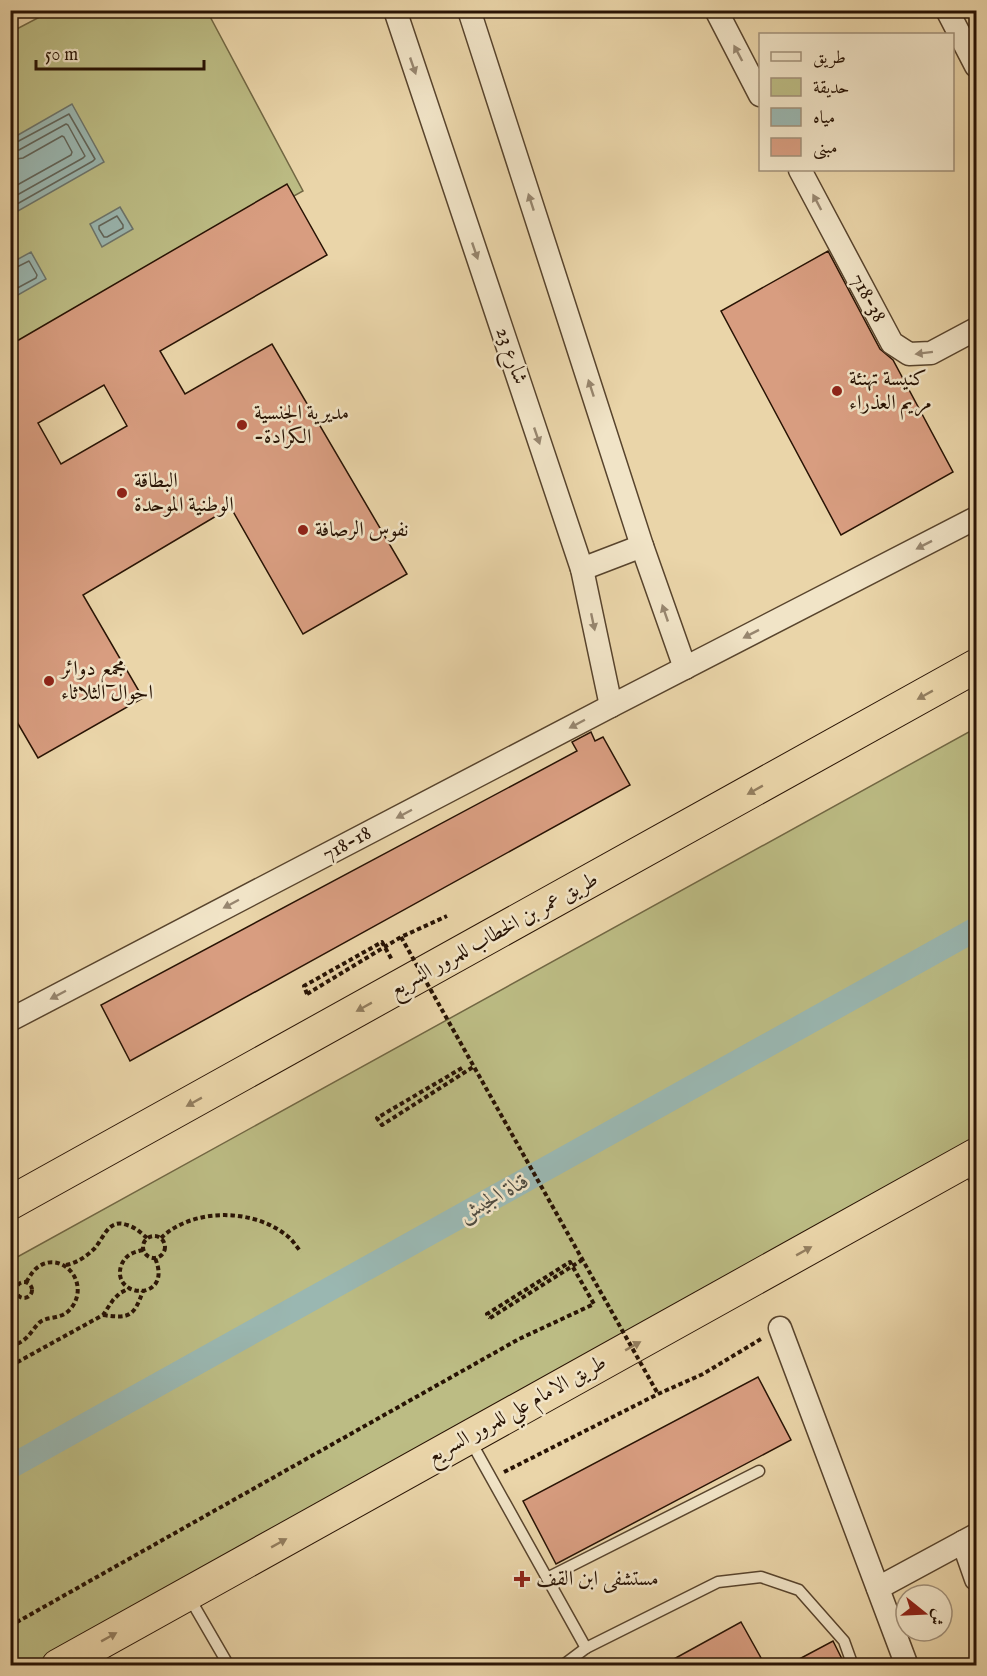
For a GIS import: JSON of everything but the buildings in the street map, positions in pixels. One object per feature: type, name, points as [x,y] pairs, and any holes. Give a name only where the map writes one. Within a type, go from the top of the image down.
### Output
[{"type":"highway","name":"طريق عمر بن الخطاب للمرور السريع","points":[[10,1203],[976,666]]},
{"type":"highway","name":"طريق الامام علي للمرور السريع","points":[[58,1665],[469,1437],[973,1166]]},
{"type":"street","name":"شارع 23","points":[[395,10],[582,569],[611,706]]},
{"type":"street","points":[[469,10],[642,546],[685,668]]},
{"type":"street","points":[[716,10],[759,93]]},
{"type":"street","points":[[946,10],[976,66]]},
{"type":"street","name":"718-38","points":[[801,171],[892,343],[909,354],[931,353],[976,329]]},
{"type":"street","name":"718-18","points":[[10,1020],[976,518]]},
{"type":"street","points":[[582,569],[642,546]]},
{"type":"street","points":[[780,1328],[907,1665]]},
{"type":"street","points":[[878,1588],[970,1538],[976,1579]]},
{"type":"lane","points":[[469,1437],[586,1648]]},
{"type":"lane","points":[[547,1578],[759,1471]]},
{"type":"lane","points":[[562,1665],[586,1648],[718,1582],[761,1577],[799,1590],[844,1641],[853,1665]]},
{"type":"lane","points":[[187,1594],[229,1665]]},
{"type":"path","points":[[405,984],[382,942],[304,986],[307,994],[401,937],[447,916]]},
{"type":"path","points":[[401,937],[658,1394]]},
{"type":"path","points":[[462,1068],[377,1118],[382,1125],[473,1066]]},
{"type":"path","points":[[161,1238],[169,1230],[184,1223],[207,1217],[254,1218],[288,1236],[301,1252]]},
{"type":"path","points":[[10,1293],[16,1290],[19,1284],[26,1282],[32,1272],[40,1266],[50,1263],[66,1266],[76,1263],[96,1246],[108,1228],[114,1224],[128,1225],[147,1238]]},
{"type":"path","points":[[144,1250],[126,1257],[121,1265],[120,1274],[125,1285],[138,1292],[155,1284],[160,1276],[159,1265],[155,1258],[146,1254],[143,1244],[147,1238],[154,1236],[161,1238]]},
{"type":"path","points":[[155,1258],[162,1254],[165,1248],[161,1238]]},
{"type":"path","points":[[10,1626],[519,1339],[594,1304],[570,1262],[487,1314],[490,1318],[582,1260]]},
{"type":"path","points":[[10,1345],[27,1338],[39,1323],[57,1317],[72,1307],[78,1285],[72,1271],[66,1266]]},
{"type":"path","points":[[16,1290],[21,1296],[30,1295],[31,1287],[26,1282]]},
{"type":"path","points":[[10,1364],[103,1315],[120,1293],[130,1288]]},
{"type":"path","points":[[103,1315],[125,1317],[132,1313],[143,1291]]},
{"type":"path","points":[[492,1479],[658,1394],[703,1374],[780,1328]]},
{"type":"green space","points":[[51,11],[207,11],[303,191],[11,353],[11,32]]},
{"type":"green space","points":[[976,728],[976,1142],[36,1665],[11,1665],[10,1261]]},
{"type":"water","points":[[72,104],[104,162],[11,215],[11,139]]},
{"type":"water","points":[[120,207],[133,229],[102,247],[90,224]]},
{"type":"water","points":[[31,252],[46,279],[11,299],[11,263]]},
{"type":"waterway","name":"قناة الجيش","points":[[10,1467],[976,929]]},
{"type":"place","name":"كنيسة تهنئة مريم العذراء","points":[[837,391]]},
{"type":"place","name":"مديرية الجنسية -الكرادة","points":[[242,425]]},
{"type":"place","name":"البطاقة الوطنية الموحدة","points":[[122,493]]},
{"type":"place","name":"نفوس الرصافة","points":[[303,530]]},
{"type":"place","name":"مجمع دوائر احوال الثلاثاء","points":[[49,681]]},
{"type":"place","name":"مستشفى ابن القف","points":[[522,1579]]}]
